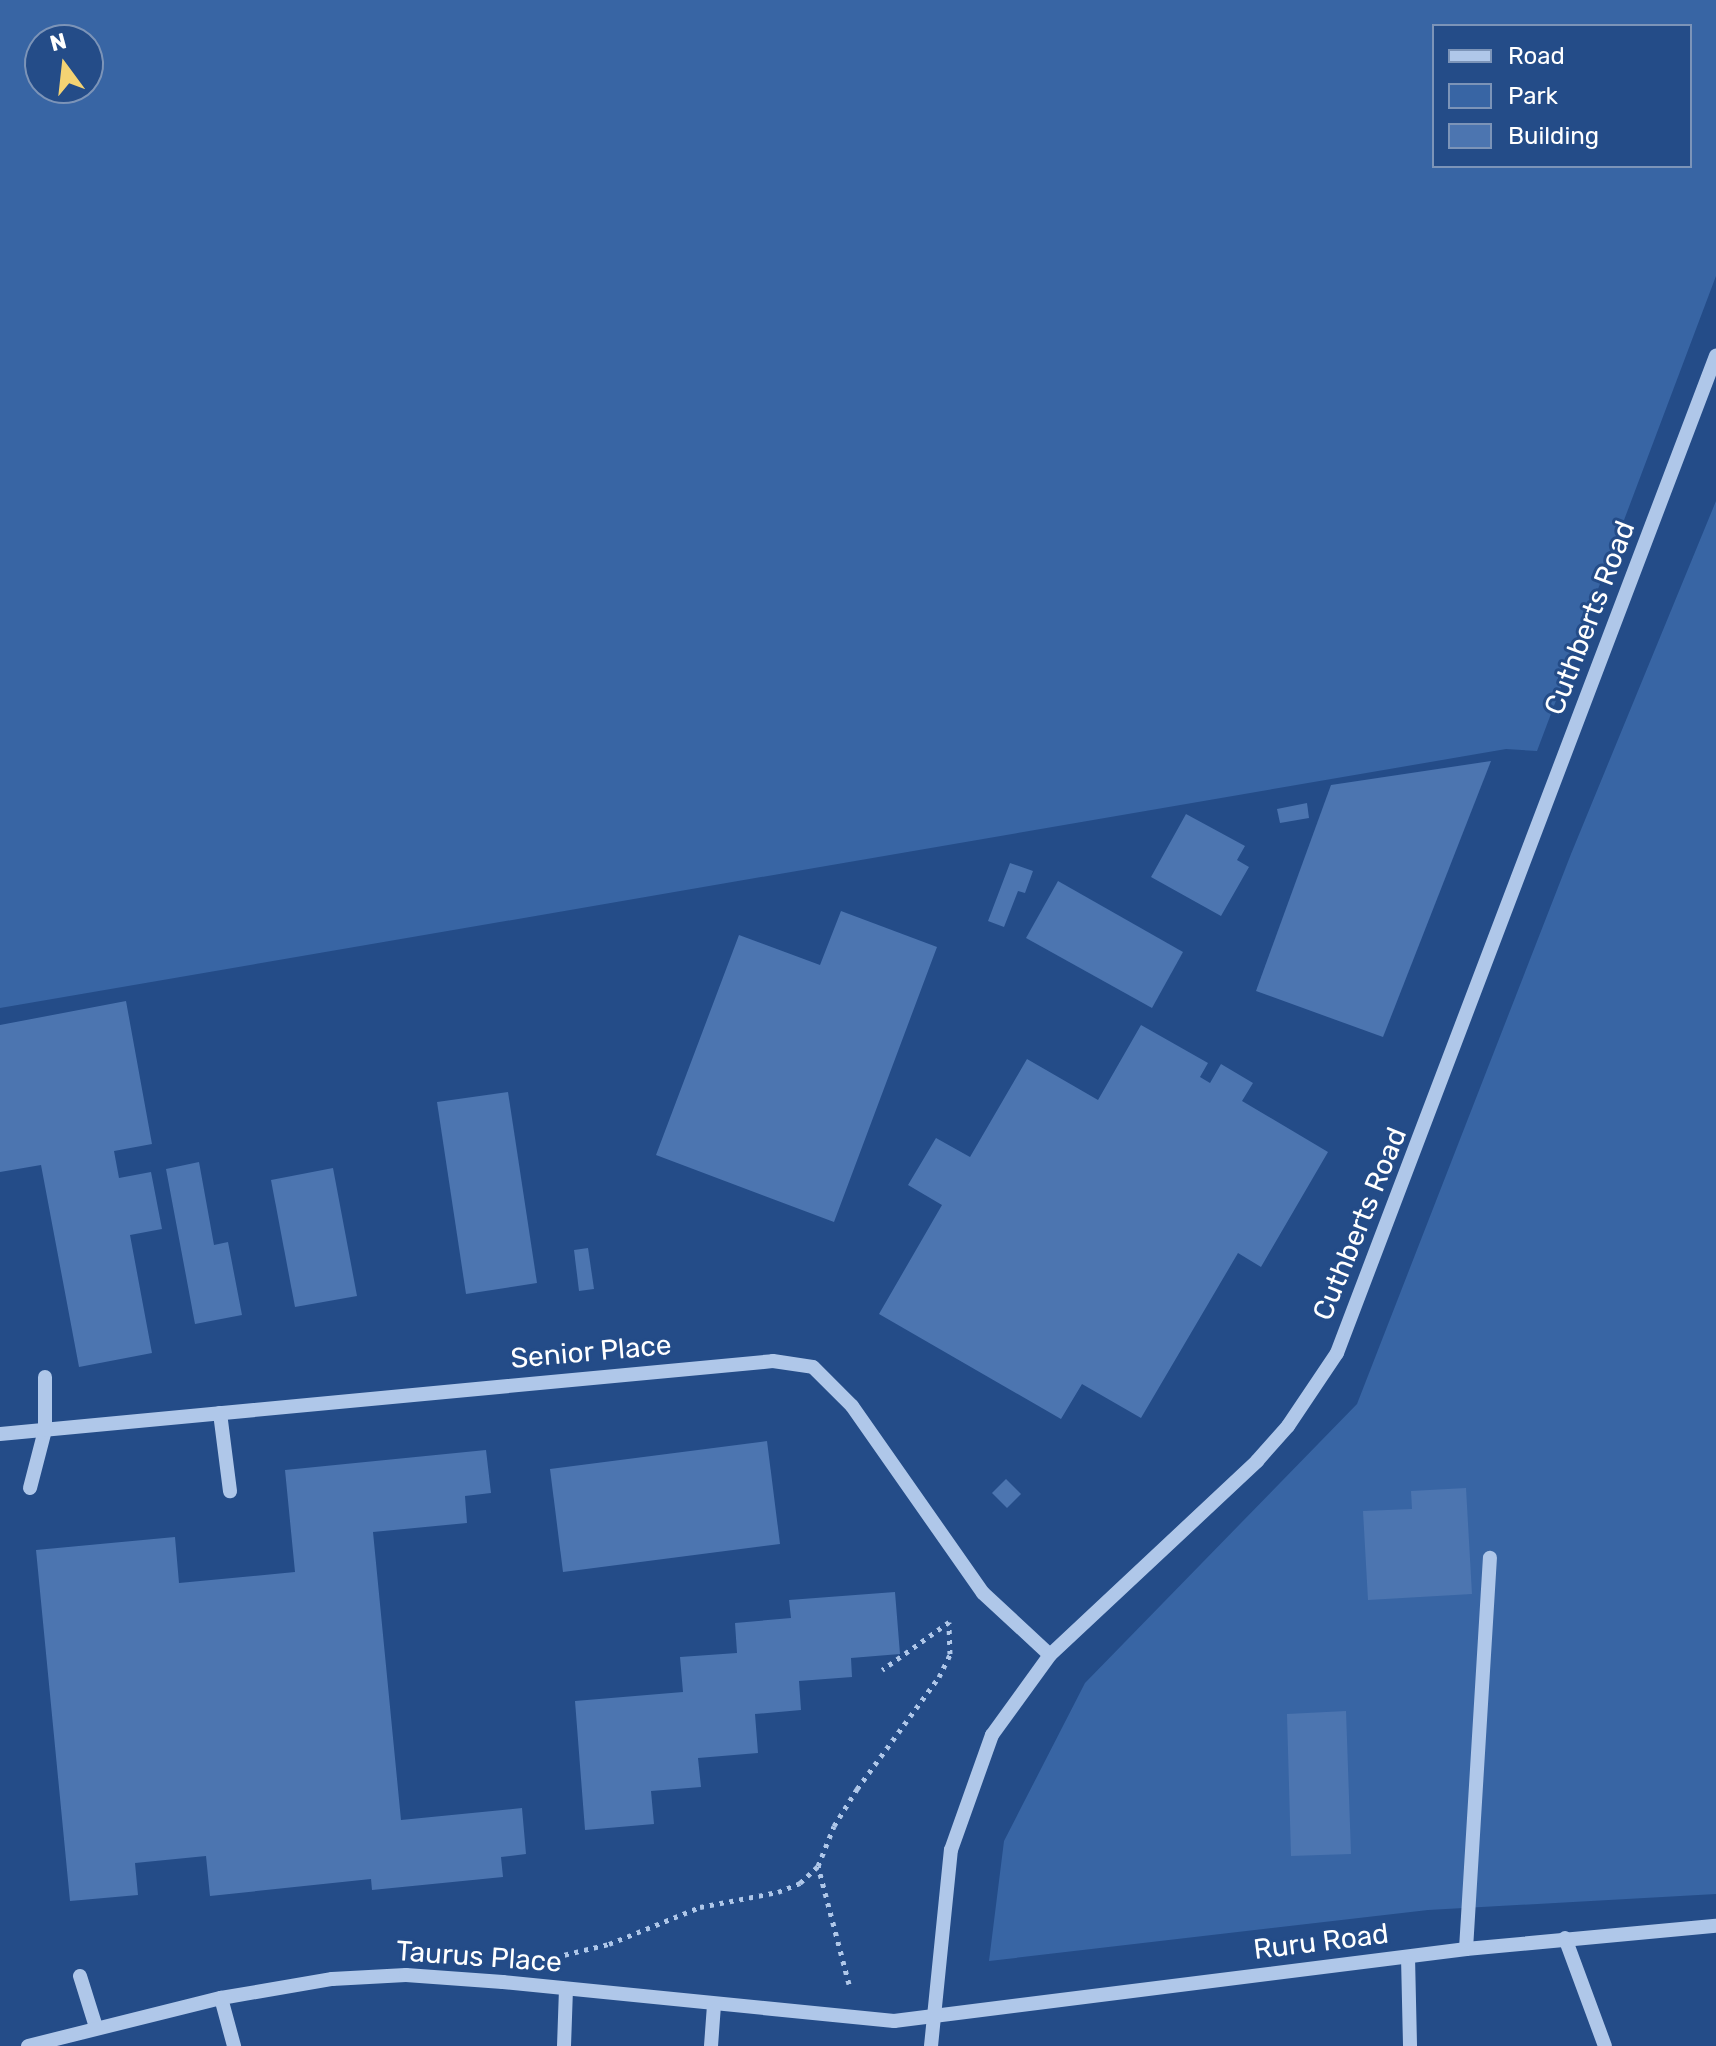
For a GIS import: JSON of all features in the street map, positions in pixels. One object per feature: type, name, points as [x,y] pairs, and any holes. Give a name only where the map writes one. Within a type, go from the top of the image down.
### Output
[{"type":"street","name":"Cuthberts Road","points":[[931,2046],[951,1850],[992,1735],[1050,1655],[1257,1461],[1337,1353],[1716,356]]},
{"type":"street","name":"Senior Place","points":[[0,1434],[773,1361],[813,1367],[852,1406],[983,1593],[1050,1655]]},
{"type":"street","points":[[30,1488],[45,1430],[45,1377]]},
{"type":"street","points":[[220,1413],[230,1491]]},
{"type":"street","points":[[1466,1949],[1490,1558]]},
{"type":"street","name":"Ruru Road","points":[[933,2019],[1466,1949],[1716,1926]]},
{"type":"street","points":[[1565,1938],[1605,2046]]},
{"type":"street","points":[[1408,1957],[1410,2046]]},
{"type":"street","name":"Taurus Place","points":[[28,2046],[70,2040],[96,2027],[221,1998],[332,1979],[406,1975],[894,2021],[933,2019]]},
{"type":"street","points":[[80,1976],[96,2027]]},
{"type":"street","points":[[564,2046],[566,1989]]},
{"type":"street","points":[[221,1998],[234,2046]]},
{"type":"street","points":[[711,2046],[714,2005]]},
{"type":"path","points":[[555,1957],[609,1944],[700,1907],[778,1892],[800,1883],[818,1866],[834,1826],[857,1789],[939,1677],[951,1645],[949,1622],[882,1670]]},
{"type":"path","points":[[818,1866],[849,1984]]},
{"type":"green space","points":[[0,0],[1716,0],[1716,276],[1537,751],[1506,749],[0,1008]]},
{"type":"green space","points":[[1716,501],[1716,1894],[1428,1910],[989,1961],[1004,1841],[1085,1683],[1357,1404],[1571,854]]},
{"type":"building","points":[[1491,761],[1383,1037],[1256,991],[1331,785]]},
{"type":"building","points":[[1307,803],[1309,818],[1280,823],[1277,809]]},
{"type":"building","points":[[1186,814],[1245,846],[1237,860],[1249,867],[1221,916],[1151,877]]},
{"type":"building","points":[[1010,863],[1033,871],[1025,893],[1018,891],[1004,927],[988,921]]},
{"type":"building","points":[[1058,881],[1183,952],[1152,1008],[1026,938]]},
{"type":"building","points":[[841,911],[937,947],[834,1222],[656,1155],[739,935],[820,965]]},
{"type":"building","points":[[126,1001],[152,1144],[114,1151],[119,1178],[151,1172],[162,1229],[130,1235],[152,1353],[79,1367],[41,1165],[0,1172],[0,1025]]},
{"type":"building","points":[[1141,1025],[1208,1063],[1200,1077],[1210,1083],[1221,1064],[1253,1083],[1242,1101],[1328,1152],[1261,1267],[1238,1253],[1141,1418],[1082,1384],[1061,1419],[879,1314],[942,1205],[908,1185],[936,1138],[970,1157],[1027,1059],[1098,1100]]},
{"type":"building","points":[[508,1092],[537,1283],[466,1294],[437,1102]]},
{"type":"building","points":[[199,1162],[214,1245],[228,1242],[242,1315],[195,1324],[166,1169]]},
{"type":"building","points":[[333,1168],[357,1296],[295,1307],[271,1180]]},
{"type":"building","points":[[588,1248],[594,1289],[579,1291],[574,1250]]},
{"type":"building","points":[[767,1441],[780,1544],[563,1572],[550,1469]]},
{"type":"building","points":[[486,1450],[491,1493],[465,1496],[467,1523],[373,1532],[401,1820],[522,1808],[526,1854],[501,1857],[503,1877],[372,1890],[371,1879],[210,1896],[206,1856],[135,1863],[138,1895],[70,1901],[36,1550],[175,1537],[179,1583],[295,1572],[285,1470]]},
{"type":"building","points":[[1006,1479],[1021,1494],[1007,1508],[992,1493]]},
{"type":"building","points":[[1466,1488],[1472,1594],[1368,1600],[1363,1511],[1412,1509],[1411,1491]]},
{"type":"building","points":[[895,1592],[900,1654],[851,1658],[852,1677],[799,1681],[801,1710],[755,1714],[758,1753],[698,1758],[701,1787],[651,1791],[654,1824],[585,1830],[575,1701],[683,1692],[680,1657],[737,1653],[735,1623],[791,1618],[789,1600]]},
{"type":"building","points":[[1346,1711],[1351,1854],[1291,1856],[1287,1714]]}]
